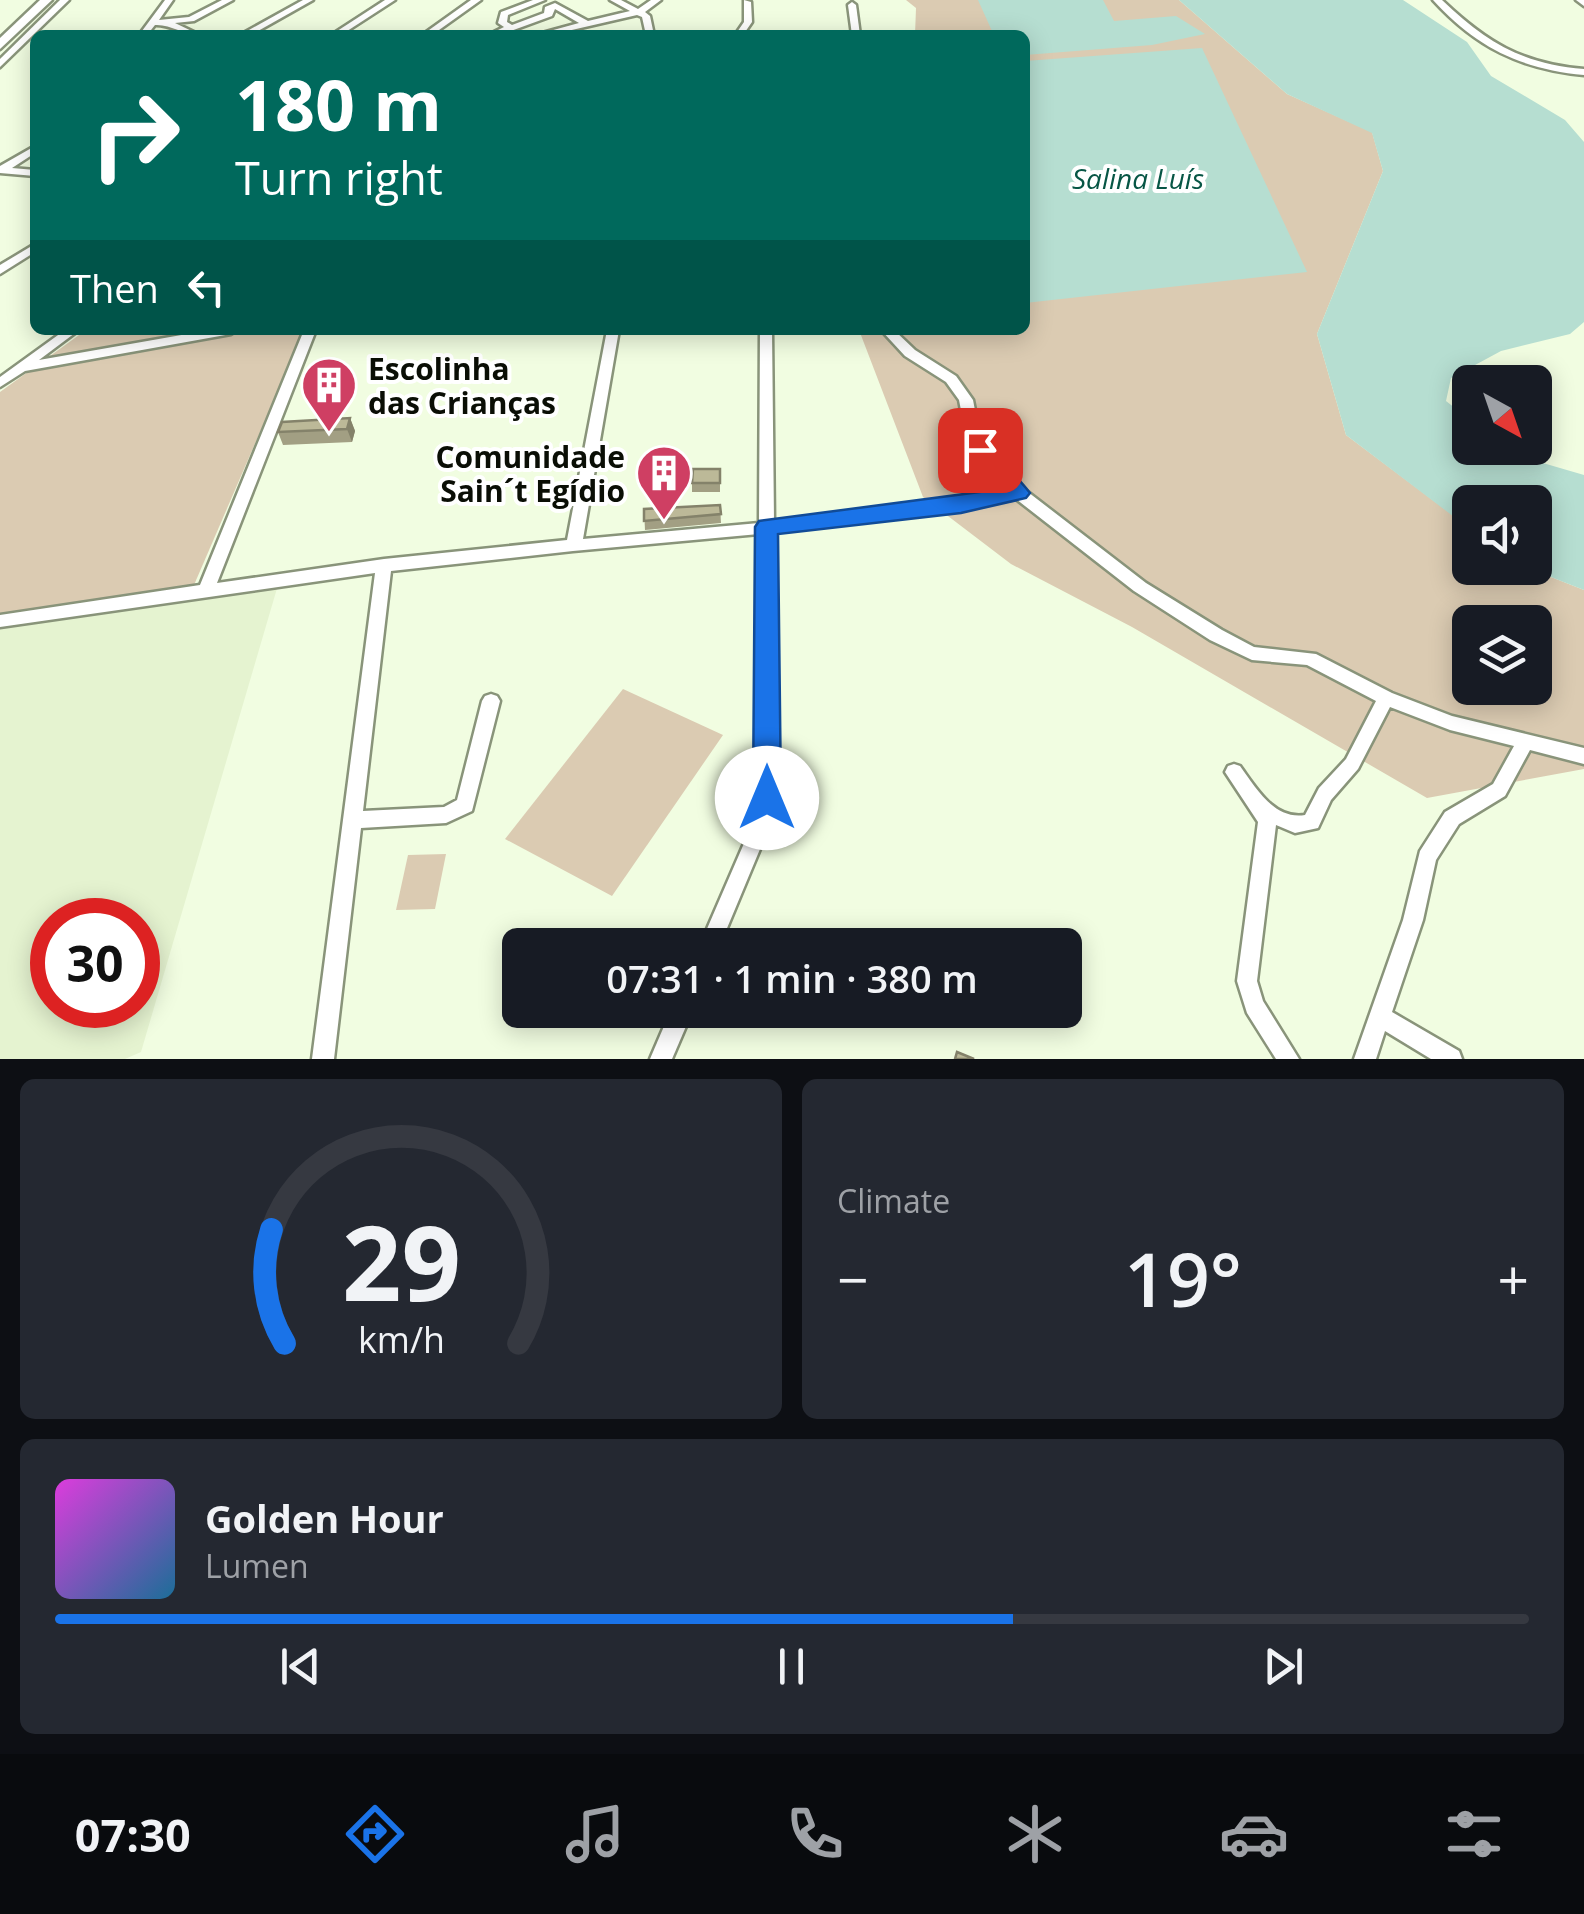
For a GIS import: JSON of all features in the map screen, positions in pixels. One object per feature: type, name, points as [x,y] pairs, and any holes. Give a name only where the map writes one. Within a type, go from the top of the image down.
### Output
[{"type":"main road","points":[[31,24],[46,0]]},
{"type":"main road","points":[[0,46],[16,30],[46,18]]},
{"type":"main road","points":[[0,46],[17,47]]},
{"type":"street","points":[[46,18],[65,0]]},
{"type":"street","points":[[146,30],[169,0]]},
{"type":"street","points":[[150,23],[191,19],[229,0]]},
{"type":"street","points":[[253,30],[310,0]]},
{"type":"street","points":[[343,30],[391,0]]},
{"type":"street","points":[[433,30],[477,0]]},
{"type":"street","points":[[512,28],[502,24],[504,14],[543,0],[587,24]]},
{"type":"street","points":[[614,0],[650,19],[650,30]]},
{"type":"street","points":[[561,30],[639,12],[657,0]]},
{"type":"street","points":[[1437,0],[1496,52],[1545,67],[1584,72]]},
{"type":"street","points":[[742,30],[748,22],[747,2]]},
{"type":"street","points":[[852,5],[855,30]]},
{"type":"street","points":[[506,30],[549,14],[548,9],[555,6]]},
{"type":"street","points":[[166,22],[184,30]]},
{"type":"street","points":[[0,64],[17,47],[31,24]]},
{"type":"street","points":[[3,172],[30,153]]},
{"type":"street","points":[[3,172],[30,173]]},
{"type":"street","points":[[0,270],[30,250]]},
{"type":"street","points":[[0,382],[65,335]]},
{"type":"street","points":[[20,368],[203,335]]},
{"type":"street","points":[[206,590],[308,335]]},
{"type":"street","points":[[574,545],[612,335]]},
{"type":"street","points":[[717,928],[766,808],[766,335]]},
{"type":"street","points":[[892,335],[951,379],[966,400],[980,450],[1018,493],[1140,587],[1238,648],[1310,659],[1386,698],[1450,723],[1584,756]]},
{"type":"street","points":[[0,621],[384,566],[961,505],[1018,493]]},
{"type":"street","points":[[323,1059],[384,566]]},
{"type":"street","points":[[1234,772],[1264,811],[1304,826],[1311,822],[1325,794],[1352,764],[1386,698]]},
{"type":"street","points":[[351,820],[446,815],[466,805],[491,701]]},
{"type":"street","points":[[1365,1059],[1413,920],[1428,858],[1440,834],[1452,818],[1499,790],[1525,742]]},
{"type":"street","points":[[1264,811],[1266,834],[1248,995],[1288,1059]]},
{"type":"street","points":[[1381,1017],[1451,1059]]},
{"type":"street","points":[[661,1059],[674,1028]]},
{"type":"shaded area","points":[[906,0],[1179,0],[1287,94],[1372,132],[1383,171],[1317,334],[1346,435],[1452,514],[1452,585],[1552,585],[1552,577],[1584,590],[1584,769],[1427,798],[1132,627],[1011,564],[923,497],[861,335],[1030,335],[1030,30],[915,30],[916,8]]},
{"type":"shaded area","points":[[79,335],[302,335],[194,585],[0,614],[0,392]]},
{"type":"shaded area","points":[[278,585],[160,987],[160,898],[30,898],[30,1028],[148,1028],[141,1052],[125,1059],[0,1059],[0,627]]},
{"type":"shaded area","points":[[623,689],[723,735],[612,896],[505,839]]},
{"type":"shaded area","points":[[446,854],[435,909],[396,910],[408,855]]},
{"type":"water","points":[[978,0],[1103,0],[1114,21],[1176,16],[1205,34],[1152,45],[1030,55],[1030,30],[992,30]]},
{"type":"water","points":[[1179,0],[1403,0],[1467,42],[1491,76],[1565,120],[1584,142],[1584,322],[1570,334],[1501,351],[1475,365],[1452,365],[1446,401],[1452,406],[1452,465],[1550,465],[1584,475],[1584,590],[1552,577],[1552,485],[1452,485],[1452,515],[1346,435],[1317,334],[1383,171],[1372,133],[1287,94]]},
{"type":"water","name":"Salina Luís","points":[[1202,48],[1307,272],[1030,302],[1030,61]]},
{"type":"building","points":[[350,418],[347,429],[278,432],[282,422]]},
{"type":"building","points":[[693,469],[720,469],[720,483],[692,483]]},
{"type":"building","points":[[720,505],[721,514],[644,521],[644,509]]},
{"type":"building","points":[[957,1052],[974,1059],[955,1059]]},
{"type":"place","name":"Escolinha das Crianças","points":[[329,434]]},
{"type":"place","name":"Comunidade Sain´t Egídio","points":[[664,522]]},
{"type":"route","points":[[767,798],[767,527],[961,505],[1018,493],[980,450]]}]
